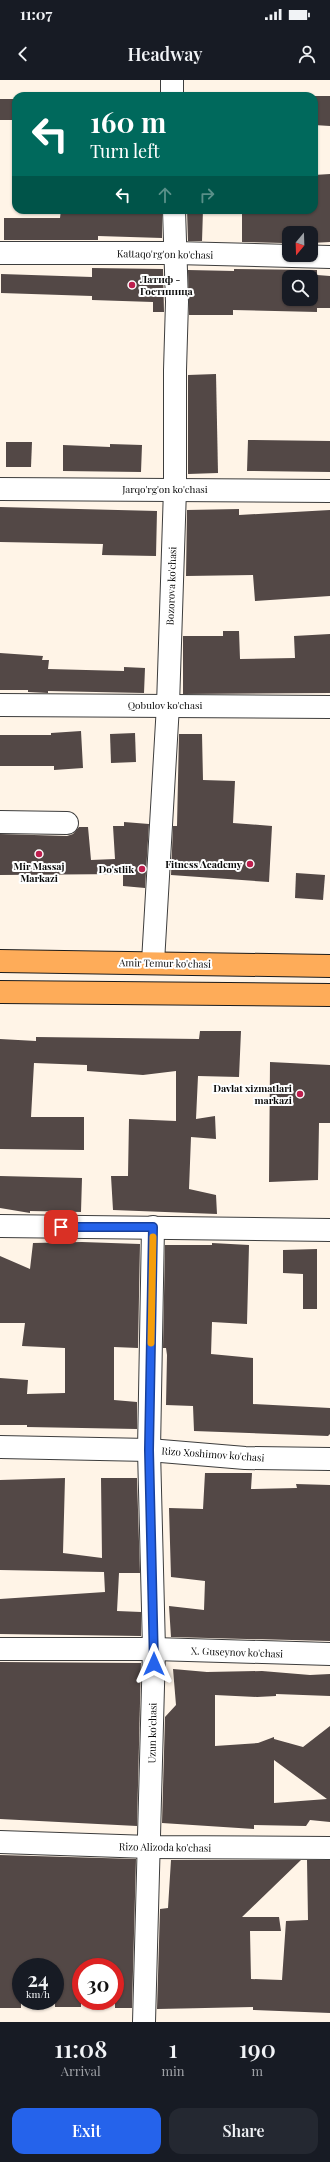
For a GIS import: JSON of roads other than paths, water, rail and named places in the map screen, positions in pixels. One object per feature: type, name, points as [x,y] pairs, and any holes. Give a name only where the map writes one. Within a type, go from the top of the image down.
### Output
[{"type":"main road","name":"Amir Temur ko'chasi","points":[[0,961],[153,962],[330,966]]},
{"type":"main road","points":[[0,992],[330,995]]},
{"type":"street","points":[[172,80],[172,92]]},
{"type":"street","name":"Bozorova ko'chasi","points":[[153,962],[168,705],[175,489],[175,370],[177,302],[174,214]]},
{"type":"street","name":"Kattaqo'rg'on ko'chasi","points":[[0,253],[175,253],[330,257]]},
{"type":"street","name":"Jarqo'rg'on ko'chasi","points":[[0,489],[330,491]]},
{"type":"street","name":"Qobulov ko'chasi","points":[[0,704],[330,707]]},
{"type":"street","points":[[0,822],[67,823]]},
{"type":"street","points":[[0,1226],[330,1230]]},
{"type":"street","name":"Uzun ko'chasi","points":[[144,2022],[150,1847],[154,1649],[149,1450],[153,1227]]},
{"type":"street","name":"Rizo Xoshimov ko'chasi","points":[[0,1447],[149,1450],[245,1458],[330,1459]]},
{"type":"street","name":"X. Guseynov ko'chasi","points":[[0,1649],[154,1649],[330,1654]]},
{"type":"street","name":"Rizo Alizoda ko'chasi","points":[[0,1842],[150,1847],[330,1848]]},
{"type":"place","name":"Латиф - Гостиница","points":[[132,285]]},
{"type":"place","name":"Mir Massaj Markazi","points":[[39,854]]},
{"type":"place","name":"Fitness Academy","points":[[250,864]]},
{"type":"place","name":"Do'stlik","points":[[142,869]]},
{"type":"place","name":"Davlat xizmatlari markazi","points":[[300,1094]]}]
